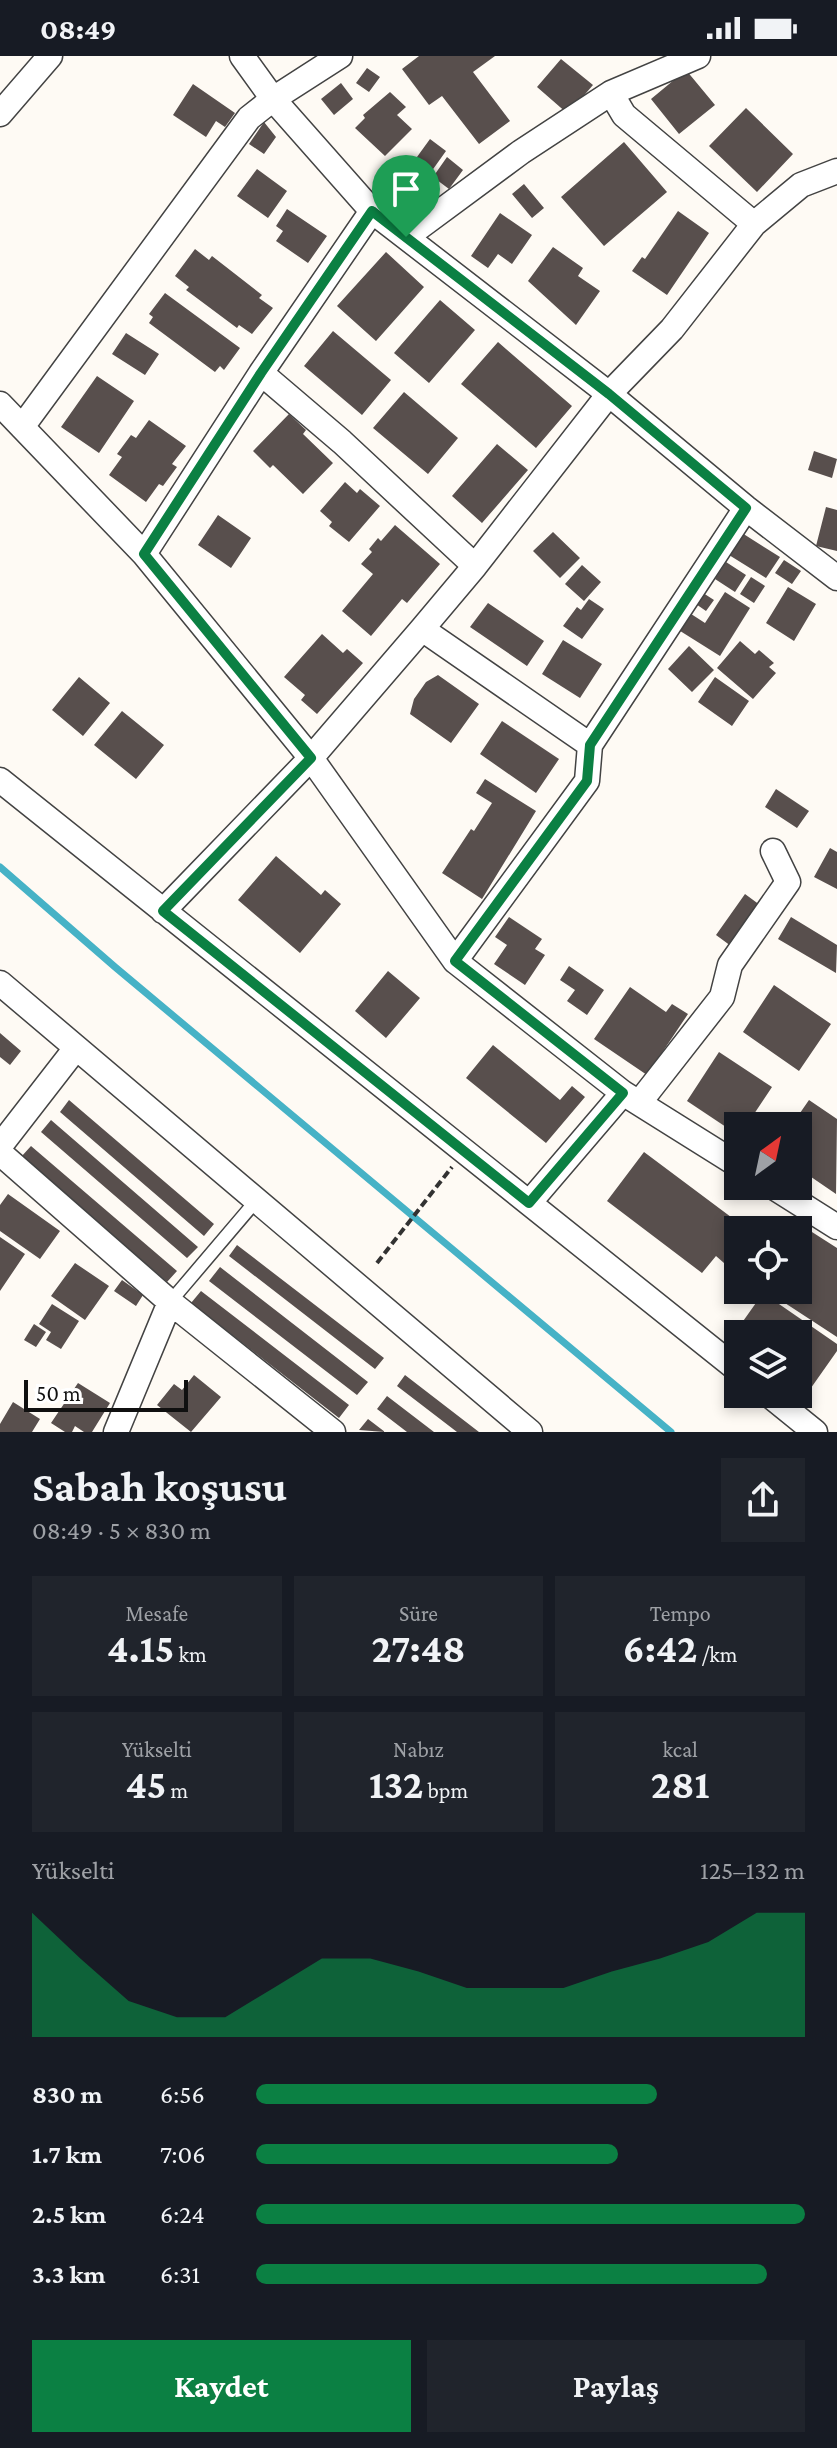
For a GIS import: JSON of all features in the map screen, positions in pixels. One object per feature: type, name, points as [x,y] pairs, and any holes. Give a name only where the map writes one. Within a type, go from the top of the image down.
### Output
[{"type":"street","points":[[0,114],[50,56]]},
{"type":"street","points":[[242,56],[273,99],[372,211],[609,394],[746,508],[837,578]]},
{"type":"street","points":[[22,427],[249,118],[340,56]]},
{"type":"street","points":[[406,237],[521,152],[611,93],[698,56]]},
{"type":"street","points":[[611,93],[624,115],[754,224]]},
{"type":"street","points":[[163,911],[311,758],[422,629],[609,394],[672,329],[754,224],[801,185],[837,171]]},
{"type":"street","points":[[144,554],[261,373],[372,211]]},
{"type":"street","points":[[261,373],[342,442],[475,566]]},
{"type":"street","points":[[0,404],[144,554],[311,758],[455,961],[631,1098],[724,1156]]},
{"type":"street","points":[[455,961],[587,781],[590,745],[746,508]]},
{"type":"street","points":[[422,629],[590,745]]},
{"type":"street","points":[[0,780],[724,1359]]},
{"type":"street","points":[[529,1203],[631,1098],[722,997],[730,965],[788,882],[773,851]]},
{"type":"street","points":[[0,983],[530,1432]]},
{"type":"street","points":[[0,1146],[76,1048]]},
{"type":"street","points":[[0,1153],[170,1302],[322,1429]]},
{"type":"street","points":[[794,1200],[837,1227]]},
{"type":"street","points":[[116,1432],[170,1302]]},
{"type":"street","points":[[785,1408],[815,1432]]},
{"type":"lane","points":[[170,1302],[255,1202]]},
{"type":"path","points":[[377,1263],[465,1152]]},
{"type":"building","points":[[419,56],[495,56],[473,72],[510,121],[479,144],[442,96],[429,105],[402,69]]},
{"type":"building","points":[[561,59],[593,85],[568,114],[537,87]]},
{"type":"building","points":[[367,68],[380,77],[369,92],[356,83]]},
{"type":"building","points":[[686,70],[715,105],[679,134],[651,99]]},
{"type":"building","points":[[341,83],[353,99],[334,115],[321,99]]},
{"type":"building","points":[[193,84],[235,113],[225,127],[216,121],[206,137],[173,115]]},
{"type":"building","points":[[390,92],[406,107],[397,115],[412,129],[385,156],[355,128],[365,118],[363,115]]},
{"type":"building","points":[[746,108],[793,154],[757,192],[709,146]]},
{"type":"building","points":[[264,122],[276,137],[264,154],[249,144]]},
{"type":"building","points":[[430,139],[446,151],[426,179],[409,168]]},
{"type":"building","points":[[624,142],[667,192],[604,246],[561,197]]},
{"type":"building","points":[[447,157],[463,170],[449,189],[433,177]]},
{"type":"building","points":[[257,169],[287,191],[268,218],[237,196]]},
{"type":"building","points":[[407,173],[422,184],[418,191],[402,180]]},
{"type":"building","points":[[524,184],[544,208],[532,218],[512,194]]},
{"type":"building","points":[[287,209],[327,236],[308,263],[276,241],[283,231],[276,226]]},
{"type":"building","points":[[678,211],[709,233],[667,295],[632,271],[642,257],[645,259]]},
{"type":"building","points":[[500,213],[532,235],[512,264],[498,254],[488,268],[471,256]]},
{"type":"building","points":[[553,247],[583,268],[578,276],[600,291],[576,325],[528,281]]},
{"type":"building","points":[[195,249],[209,260],[212,256],[262,295],[259,298],[273,308],[252,334],[239,325],[237,328],[186,290],[189,287],[175,276]]},
{"type":"building","points":[[386,252],[424,287],[376,341],[337,306]]},
{"type":"building","points":[[165,293],[240,348],[224,370],[220,366],[215,372],[149,323],[153,317],[149,314]]},
{"type":"building","points":[[440,300],[475,330],[429,383],[394,353]]},
{"type":"building","points":[[333,331],[391,380],[362,415],[304,366]]},
{"type":"building","points":[[126,333],[159,354],[145,375],[112,354]]},
{"type":"building","points":[[498,342],[572,406],[536,448],[461,384]]},
{"type":"building","points":[[97,376],[134,401],[99,453],[61,427]]},
{"type":"building","points":[[404,392],[458,438],[428,474],[373,428]]},
{"type":"building","points":[[289,414],[306,430],[303,434],[333,463],[303,494],[273,465],[270,468],[253,451]]},
{"type":"building","points":[[149,420],[186,446],[172,464],[177,467],[146,502],[109,475],[122,457],[117,454],[131,435],[136,438]]},
{"type":"building","points":[[497,444],[528,470],[482,523],[452,496]]},
{"type":"building","points":[[814,451],[837,459],[832,478],[808,470]]},
{"type":"building","points":[[345,482],[357,493],[360,489],[380,506],[349,542],[329,526],[332,522],[320,511]]},
{"type":"building","points":[[826,507],[837,510],[837,551],[816,546]]},
{"type":"building","points":[[218,515],[251,538],[231,568],[198,545]]},
{"type":"building","points":[[395,525],[440,564],[407,603],[402,599],[371,636],[342,611],[373,574],[361,564],[372,552],[369,549]]},
{"type":"building","points":[[553,532],[580,558],[560,578],[533,551]]},
{"type":"building","points":[[742,533],[780,557],[766,578],[729,555]]},
{"type":"building","points":[[784,560],[801,571],[792,584],[775,573]]},
{"type":"building","points":[[726,562],[746,575],[735,592],[715,579]]},
{"type":"building","points":[[582,565],[601,582],[584,601],[565,584]]},
{"type":"building","points":[[751,577],[765,586],[754,603],[740,594]]},
{"type":"building","points":[[788,587],[816,604],[794,641],[766,623]]},
{"type":"building","points":[[700,591],[714,600],[706,611],[693,602]]},
{"type":"building","points":[[725,592],[750,608],[720,656],[677,629],[688,612],[705,623]]},
{"type":"building","points":[[589,599],[604,609],[582,639],[563,626],[577,607],[581,610]]},
{"type":"building","points":[[488,603],[544,641],[527,666],[470,627]]},
{"type":"building","points":[[322,634],[343,653],[347,649],[363,663],[317,714],[301,700],[305,695],[284,677]]},
{"type":"building","points":[[563,640],[602,664],[580,698],[542,674]]},
{"type":"building","points":[[740,641],[755,654],[759,650],[774,663],[769,667],[776,673],[753,699],[717,668]]},
{"type":"building","points":[[689,646],[714,670],[692,692],[668,669]]},
{"type":"building","points":[[438,675],[479,704],[451,743],[410,714],[414,699],[426,682]]},
{"type":"building","points":[[79,677],[110,703],[83,736],[52,710]]},
{"type":"building","points":[[715,677],[749,701],[732,726],[698,702]]},
{"type":"building","points":[[122,711],[164,745],[136,779],[94,745]]},
{"type":"building","points":[[502,721],[559,759],[536,793],[480,754]]},
{"type":"building","points":[[485,779],[536,811],[482,899],[442,873],[492,803],[476,793]]},
{"type":"building","points":[[776,789],[809,811],[797,828],[765,807]]},
{"type":"building","points":[[830,848],[837,852],[837,889],[814,877]]},
{"type":"building","points":[[276,856],[321,895],[325,890],[341,904],[300,953],[238,900]]},
{"type":"building","points":[[745,894],[764,908],[735,949],[716,935]]},
{"type":"building","points":[[509,917],[542,939],[535,949],[545,955],[525,985],[494,964],[507,945],[495,937]]},
{"type":"building","points":[[791,917],[837,945],[836,973],[778,939]]},
{"type":"building","points":[[569,966],[604,990],[587,1015],[567,1001],[575,990],[560,980]]},
{"type":"building","points":[[388,971],[420,998],[386,1038],[355,1011]]},
{"type":"building","points":[[774,985],[831,1024],[799,1071],[743,1032]]},
{"type":"building","points":[[630,987],[666,1012],[672,1004],[688,1014],[647,1075],[594,1039]]},
{"type":"building","points":[[0,1033],[21,1051],[10,1065],[0,1057]]},
{"type":"building","points":[[493,1045],[560,1100],[572,1086],[585,1097],[546,1143],[466,1078]]},
{"type":"building","points":[[719,1052],[772,1087],[755,1112],[724,1112],[724,1126],[687,1101]]},
{"type":"building","points":[[69,1100],[214,1224],[204,1236],[60,1112]]},
{"type":"building","points":[[809,1100],[837,1119],[836,1194],[812,1178],[812,1112],[801,1112]]},
{"type":"building","points":[[51,1120],[198,1247],[187,1258],[41,1132]]},
{"type":"building","points":[[31,1146],[177,1271],[167,1282],[21,1157]]},
{"type":"building","points":[[644,1152],[730,1216],[724,1216],[724,1263],[716,1256],[702,1273],[607,1201]]},
{"type":"building","points":[[8,1194],[60,1231],[40,1259],[0,1231],[0,1205]]},
{"type":"building","points":[[812,1232],[837,1248],[837,1337],[786,1304],[812,1304]]},
{"type":"building","points":[[0,1237],[25,1254],[0,1291]]},
{"type":"building","points":[[237,1245],[384,1358],[375,1369],[229,1256]]},
{"type":"building","points":[[75,1263],[109,1286],[85,1320],[51,1296]]},
{"type":"building","points":[[220,1267],[368,1382],[357,1395],[209,1281]]},
{"type":"building","points":[[122,1280],[143,1295],[136,1306],[114,1291]]},
{"type":"building","points":[[201,1291],[349,1405],[339,1418],[191,1303]]},
{"type":"building","points":[[52,1304],[79,1321],[61,1349],[46,1340],[51,1332],[39,1324]]},
{"type":"building","points":[[755,1304],[779,1304],[802,1320],[744,1320]]},
{"type":"building","points":[[34,1324],[46,1332],[36,1347],[24,1340]]},
{"type":"building","points":[[812,1327],[837,1344],[837,1351],[812,1386]]},
{"type":"building","points":[[194,1375],[221,1397],[191,1432],[157,1405],[174,1384],[182,1390]]},
{"type":"building","points":[[405,1375],[479,1432],[457,1432],[397,1386]]},
{"type":"building","points":[[78,1383],[110,1403],[92,1432],[84,1432],[75,1426],[72,1432],[65,1432],[51,1423]]},
{"type":"building","points":[[387,1396],[434,1432],[407,1432],[377,1409]]},
{"type":"building","points":[[13,1402],[40,1419],[32,1432],[0,1432],[0,1424]]},
{"type":"building","points":[[368,1419],[385,1432],[359,1430]]},
{"type":"waterway","points":[[0,867],[115,967],[671,1432]]},
{"type":"route","points":[[372,211],[406,237],[609,394],[746,508],[590,745],[587,781],[455,961],[623,1093],[529,1203],[163,911],[311,758],[144,554],[261,373],[372,211]]}]
